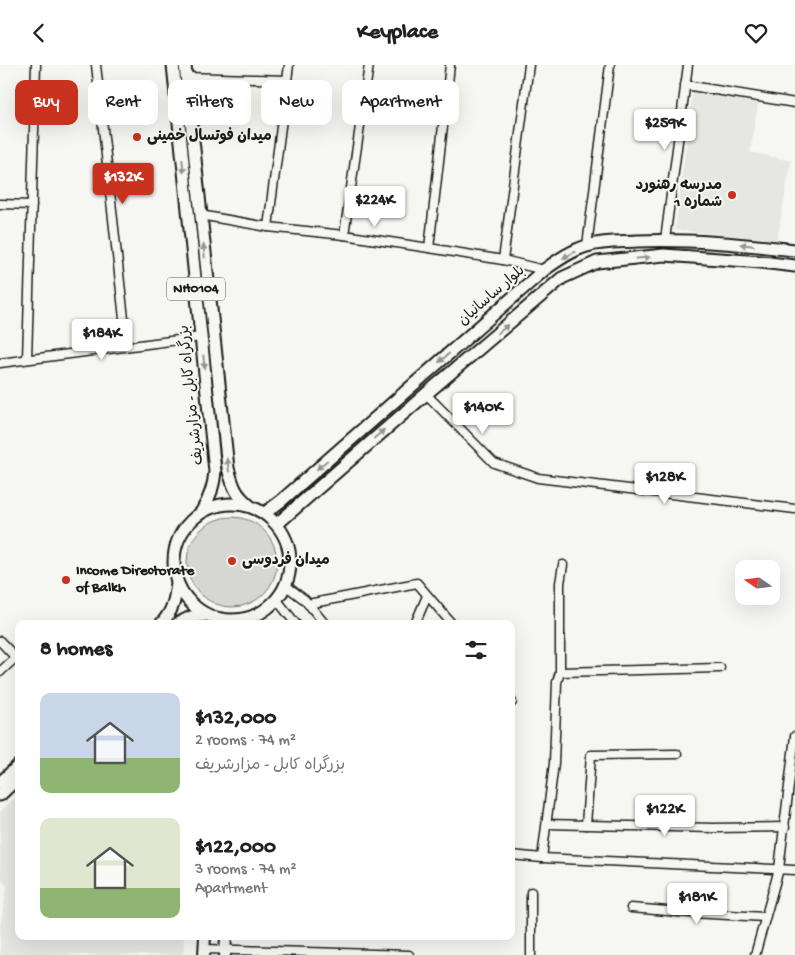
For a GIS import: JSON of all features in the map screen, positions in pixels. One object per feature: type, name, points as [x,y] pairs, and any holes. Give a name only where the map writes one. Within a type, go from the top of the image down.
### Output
[{"type":"highway","name":"بزرگراه کابل - مزارشریف","points":[[173,65],[216,471],[212,492],[202,511]]},
{"type":"highway","name":"بزرگراه کابل - مزارشریف","points":[[185,65],[228,468],[232,484],[239,497],[250,506]]},
{"type":"highway","name":"بلوار ساسانیان","points":[[264,513],[281,501],[544,270],[560,259],[587,246],[665,240],[728,242],[795,250]]},
{"type":"highway","name":"بلوار ساسانیان","points":[[277,524],[562,278],[597,263],[664,255],[795,266]]},
{"type":"highway","name":"NH0104","points":[[165,620],[170,614],[175,599],[174,550],[180,535],[189,521],[202,511],[217,505],[234,503],[250,506],[264,513],[277,524],[284,535],[290,560],[289,573],[277,599],[261,613],[245,620]]},
{"type":"highway","name":"NH0104","points":[[176,583],[194,607],[215,620]]},
{"type":"highway","points":[[185,620],[191,617],[206,615]]},
{"type":"highway","points":[[0,783],[15,769]]},
{"type":"highway","points":[[0,795],[15,781]]},
{"type":"street","points":[[27,359],[36,65]]},
{"type":"street","points":[[96,65],[127,347]]},
{"type":"street","points":[[186,77],[287,80],[288,65]]},
{"type":"street","points":[[344,235],[369,65]]},
{"type":"street","points":[[428,248],[450,65]]},
{"type":"street","points":[[503,260],[529,65]]},
{"type":"street","points":[[587,246],[610,65]]},
{"type":"street","points":[[665,240],[688,65]]},
{"type":"street","points":[[686,85],[795,103]]},
{"type":"street","points":[[268,227],[281,125]]},
{"type":"street","points":[[0,204],[32,205]]},
{"type":"street","points":[[200,215],[268,227],[344,235],[428,248],[503,260],[544,270]]},
{"type":"street","points":[[0,363],[201,337]]},
{"type":"street","points":[[426,394],[494,463],[538,479],[795,509]]},
{"type":"street","points":[[542,858],[554,763],[557,682],[560,672],[560,583],[563,565]]},
{"type":"street","points":[[308,604],[417,583],[449,620]]},
{"type":"street","points":[[285,585],[308,604],[322,620]]},
{"type":"street","points":[[417,620],[428,596]]},
{"type":"street","points":[[277,599],[293,620]]},
{"type":"street","points":[[0,641],[15,657]]},
{"type":"street","points":[[0,672],[15,661]]},
{"type":"street","points":[[560,672],[720,668]]},
{"type":"street","points":[[755,955],[779,869],[795,736]]},
{"type":"street","points":[[586,825],[591,755],[677,754]]},
{"type":"street","points":[[546,824],[713,828],[784,827]]},
{"type":"street","points":[[515,855],[795,870]]},
{"type":"street","points":[[530,892],[531,955]]},
{"type":"street","points":[[631,907],[765,917]]},
{"type":"street","points":[[204,952],[409,955]]},
{"type":"shaded area","name":"مدرسه رهنورد شماره 1","points":[[693,90],[758,103],[750,152],[791,161],[777,240],[675,230]]},
{"type":"shaded area","points":[[232,517],[249,521],[264,530],[273,545],[277,562],[273,579],[264,594],[249,603],[232,607],[215,603],[200,594],[191,579],[187,562],[191,545],[200,530],[215,521]]},
{"type":"shaded area","points":[[15,798],[15,940],[184,940],[183,955],[0,955],[0,927],[7,886],[0,879],[0,812]]},
{"type":"place","name":"میدان فوتسال خمینی","points":[[137,137]]},
{"type":"place","name":"مدرسه رهنورد شماره 1","points":[[732,195]]},
{"type":"place","name":"میدان فردوسی","points":[[232,561]]},
{"type":"place","name":"Income Directorate of Balkh","points":[[66,580]]}]
